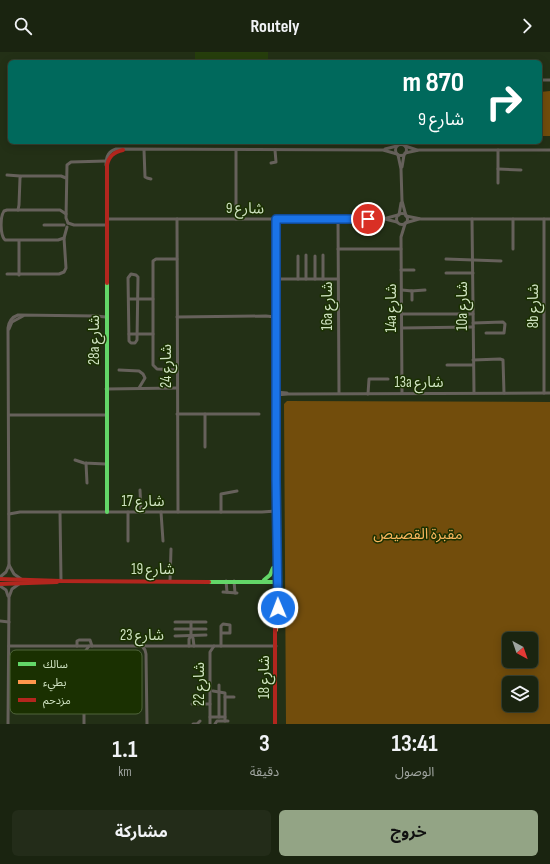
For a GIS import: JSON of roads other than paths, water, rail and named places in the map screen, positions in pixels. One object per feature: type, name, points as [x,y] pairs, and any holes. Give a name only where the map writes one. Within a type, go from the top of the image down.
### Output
[{"type":"street","points":[[383,150],[402,144],[419,150],[550,150]]},
{"type":"street","points":[[398,145],[395,150],[401,169],[402,201],[407,220],[405,223]]},
{"type":"street","points":[[401,169],[407,150],[405,146]]},
{"type":"street","points":[[7,274],[59,274],[63,273],[66,268],[64,238],[67,225],[66,167],[70,162],[106,161],[111,151],[116,149],[383,150],[401,156],[419,150]]},
{"type":"street","name":"28a شارع","points":[[107,169],[110,156],[114,152],[123,150]]},
{"type":"street","points":[[144,150],[145,177],[151,178]]},
{"type":"street","points":[[236,150],[236,219]]},
{"type":"street","points":[[271,163],[276,162],[275,150]]},
{"type":"street","points":[[498,150],[498,183]]},
{"type":"street","name":"28a شارع","points":[[106,161],[107,512]]},
{"type":"street","points":[[498,170],[521,170]]},
{"type":"street","points":[[7,175],[61,176],[66,178]]},
{"type":"street","points":[[18,210],[20,176]]},
{"type":"street","points":[[402,201],[396,218],[398,222],[401,224],[421,219]]},
{"type":"street","points":[[64,238],[58,240],[6,241],[2,237],[3,212],[7,210],[60,210],[66,214]]},
{"type":"street","points":[[398,215],[402,214],[421,219],[550,219]]},
{"type":"street","name":"شارع 9","points":[[383,219],[398,215]]},
{"type":"street","name":"شارع 9","points":[[107,219],[383,219],[398,222]]},
{"type":"street","name":"شارع 24","points":[[177,219],[178,512]]},
{"type":"street","name":"شارع 18","points":[[275,219],[276,581],[274,591],[274,623],[276,630]]},
{"type":"street","name":"16a شارع","points":[[338,219],[339,394]]},
{"type":"street","name":"10a شارع","points":[[472,219],[474,394]]},
{"type":"street","points":[[513,219],[513,249]]},
{"type":"street","name":"8b شارع","points":[[544,219],[544,393]]},
{"type":"street","name":"14a شارع","points":[[402,394],[401,234],[405,223]]},
{"type":"street","points":[[44,225],[106,225]]},
{"type":"street","points":[[19,241],[19,274]]},
{"type":"street","points":[[338,250],[401,249]]},
{"type":"street","points":[[306,255],[306,279]]},
{"type":"street","points":[[323,255],[323,279]]},
{"type":"street","points":[[298,256],[298,279]]},
{"type":"street","points":[[315,256],[315,279]]},
{"type":"street","points":[[177,259],[154,260],[153,299],[154,367],[158,370],[177,370]]},
{"type":"street","points":[[446,259],[501,261]]},
{"type":"street","points":[[401,270],[414,270]]},
{"type":"street","points":[[446,273],[473,273]]},
{"type":"street","points":[[131,274],[135,274],[137,276],[138,299],[137,341],[135,343],[130,341],[129,334],[129,299],[128,278],[131,274]]},
{"type":"street","points":[[275,279],[338,278]]},
{"type":"street","points":[[402,290],[425,290]]},
{"type":"street","points":[[411,291],[412,300]]},
{"type":"street","points":[[129,299],[153,299]]},
{"type":"street","points":[[402,314],[473,314]]},
{"type":"street","points":[[0,578],[6,572],[9,565],[8,331],[12,322],[17,318],[24,316],[106,316]]},
{"type":"street","points":[[177,316],[275,316]]},
{"type":"street","points":[[402,328],[473,325],[503,322],[505,324],[504,333],[486,332]]},
{"type":"street","points":[[129,334],[153,334]]},
{"type":"street","points":[[473,360],[503,360],[504,393]]},
{"type":"street","points":[[447,365],[473,365]]},
{"type":"street","points":[[119,370],[138,371],[144,374],[145,378],[140,388]]},
{"type":"street","points":[[368,394],[369,379],[388,379]]},
{"type":"street","points":[[106,387],[177,388]]},
{"type":"street","name":"13a شارع","points":[[275,393],[550,393]]},
{"type":"street","points":[[9,413],[106,415]]},
{"type":"street","points":[[177,414],[259,414]]},
{"type":"street","points":[[205,414],[205,447]]},
{"type":"street","points":[[75,460],[86,463],[106,464]]},
{"type":"street","points":[[86,463],[87,483]]},
{"type":"street","points":[[140,490],[141,512]]},
{"type":"street","points":[[221,512],[222,494],[237,491]]},
{"type":"street","name":"شارع 17","points":[[9,512],[276,512]]},
{"type":"street","points":[[60,512],[60,581]]},
{"type":"street","points":[[128,512],[128,541]]},
{"type":"street","points":[[161,512],[163,541]]},
{"type":"street","name":"شارع 18","points":[[275,724],[276,630],[278,608],[274,566],[274,549],[276,539]]},
{"type":"street","points":[[170,581],[171,549]]},
{"type":"street","points":[[8,724],[9,597],[12,589],[20,581],[12,572],[9,565]]},
{"type":"street","points":[[274,566],[271,574],[265,581],[272,586],[274,591]]},
{"type":"street","name":"شارع 19","points":[[0,578],[20,581],[276,581]]},
{"type":"street","name":"شارع 19","points":[[0,585],[20,581]]},
{"type":"street","points":[[226,581],[225,592],[236,593],[234,581]]},
{"type":"street","points":[[0,585],[6,590],[9,597]]},
{"type":"street","points":[[0,621],[9,622]]},
{"type":"street","points":[[175,622],[206,622]]},
{"type":"street","points":[[189,646],[191,622]]},
{"type":"street","points":[[175,629],[206,629]]},
{"type":"street","points":[[221,633],[221,646]]},
{"type":"street","points":[[175,636],[206,635]]},
{"type":"street","points":[[191,636],[194,646]]},
{"type":"street","points":[[77,646],[77,641],[79,640],[90,640],[90,646],[87,650]]},
{"type":"street","name":"شارع 23","points":[[8,646],[276,646]]},
{"type":"street","points":[[142,646],[146,654],[147,724]]},
{"type":"street","name":"شارع 22","points":[[208,722],[210,717],[210,652],[214,646]]},
{"type":"street","points":[[219,684],[219,717]]},
{"type":"street","points":[[214,691],[225,692],[225,717],[227,721],[217,721],[214,724]]},
{"type":"street","points":[[225,697],[234,697]]},
{"type":"street","points":[[218,703],[225,703]]},
{"type":"street","points":[[192,704],[210,704]]},
{"type":"street","points":[[210,717],[225,717]]},
{"type":"street","points":[[193,724],[197,724],[200,721]]},
{"type":"park label","name":"مقبرة القصيص","points":[[418,534]]}]
